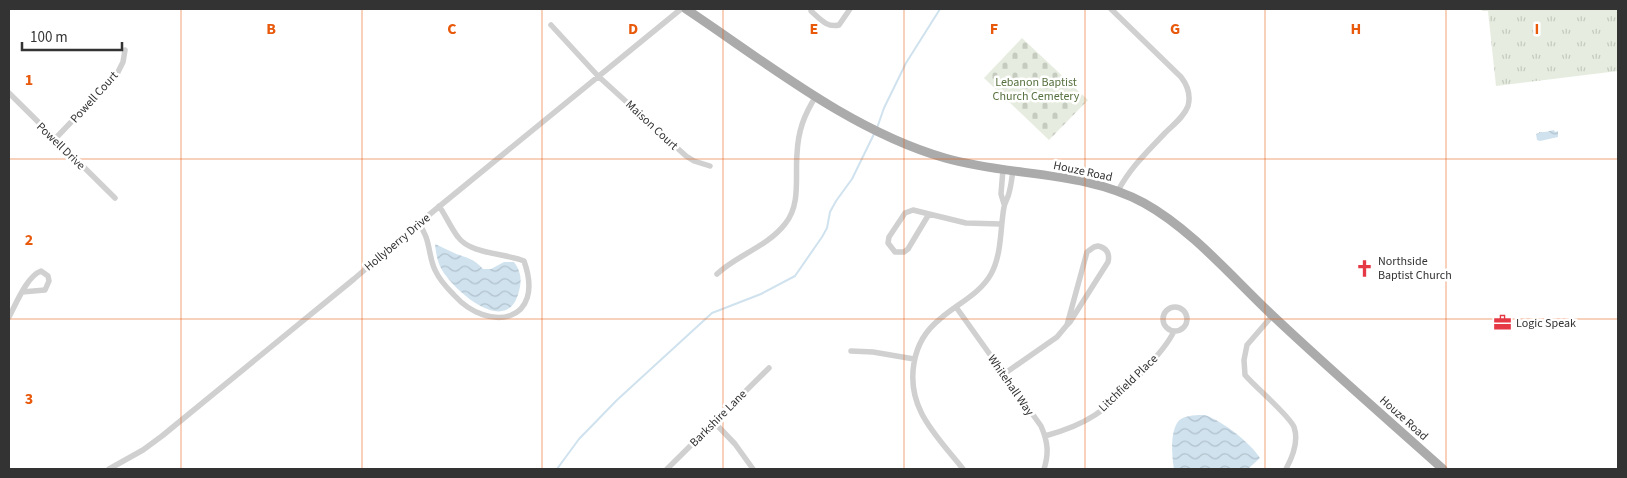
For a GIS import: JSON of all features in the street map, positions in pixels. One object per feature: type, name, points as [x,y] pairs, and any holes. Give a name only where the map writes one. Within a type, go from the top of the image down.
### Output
[{"type":"main road","name":"Houze Road","points":[[686,9],[816,96],[868,127],[918,150],[967,163],[1080,180],[1118,191],[1161,213],[1186,233],[1272,316],[1443,469]]},
{"type":"street","name":"Hollyberry Drive","points":[[109,469],[143,450],[162,436],[439,206],[681,9]]},
{"type":"street","points":[[812,9],[811,11],[824,23],[834,26],[839,25],[850,9]]},
{"type":"street","points":[[1111,9],[1181,77],[1188,88],[1189,94],[1189,101],[1184,113],[1133,166],[1118,191]]},
{"type":"street","name":"Maison Court","points":[[551,25],[598,76],[686,156],[694,161],[710,166]]},
{"type":"street","name":"Powell Court","points":[[54,140],[117,74],[123,62],[125,50]]},
{"type":"street","name":"Powell Drive","points":[[9,93],[54,140],[115,198]]},
{"type":"street","points":[[717,274],[726,265],[770,238],[785,225],[794,205],[800,127],[806,112],[816,96]]},
{"type":"street","points":[[1003,169],[1001,194],[1004,204]]},
{"type":"street","points":[[963,469],[923,418],[916,405],[912,390],[914,359],[918,346],[926,333],[940,319],[978,290],[991,274],[998,255],[1004,204],[1009,195],[1013,170]]},
{"type":"street","points":[[419,223],[426,236],[435,272],[455,296],[472,310],[490,316],[505,318],[518,313],[526,301],[530,285],[524,261],[514,257],[471,248],[458,237],[439,206]]},
{"type":"street","points":[[929,214],[908,249],[899,253],[892,249],[888,243],[889,237],[905,213],[913,210],[966,223],[1001,224]]},
{"type":"street","points":[[1004,374],[1057,337],[1070,322],[1108,262],[1108,253],[1102,247],[1094,247],[1088,252],[1067,325]]},
{"type":"street","points":[[9,317],[22,292],[35,273],[41,271],[48,276],[49,281],[44,290],[22,292]]},
{"type":"street","name":"Whitehall Way","points":[[956,307],[1040,426],[1048,448],[1048,459],[1044,469]]},
{"type":"street","name":"Litchfield Place","points":[[1179,308],[1185,312],[1187,320],[1181,330],[1174,331],[1167,328],[1164,317],[1171,309],[1179,308]]},
{"type":"street","points":[[1272,316],[1247,345],[1244,375],[1286,416],[1294,427],[1296,438],[1286,469]]},
{"type":"street","name":"Litchfield Place","points":[[1045,436],[1067,430],[1095,415],[1111,403],[1151,362],[1170,339],[1174,331]]},
{"type":"street","points":[[852,351],[873,352],[914,359]]},
{"type":"street","name":"Barkshire Lane","points":[[667,469],[769,368]]},
{"type":"street","points":[[714,422],[735,444],[753,469]]},
{"type":"green space","points":[[1482,9],[1618,9],[1618,71],[1496,86],[1488,11],[1482,11]]},
{"type":"green space","name":"Lebanon Baptist Church Cemetery","points":[[1022,38],[1088,100],[1049,140],[984,78]]},
{"type":"water","points":[[1554,130],[1555,132],[1558,131],[1558,137],[1537,140],[1536,134],[1539,132]]},
{"type":"water","points":[[435,244],[471,259],[483,269],[491,269],[504,262],[514,262],[521,279],[519,291],[513,304],[504,311],[493,311],[469,299],[442,270],[436,254]]},
{"type":"water","points":[[1205,415],[1235,433],[1250,445],[1260,458],[1248,469],[1174,469],[1172,442],[1177,423],[1186,417]]},
{"type":"waterway","points":[[877,128],[884,108],[906,63],[940,9]]},
{"type":"waterway","points":[[557,469],[579,439],[617,400],[712,313],[761,294],[795,276],[822,237],[827,228],[830,212],[852,179],[875,132]]},
{"type":"place","name":"Northside Baptist Church","points":[[1364,268]]},
{"type":"place","name":"Logic Speak","points":[[1502,323]]}]
